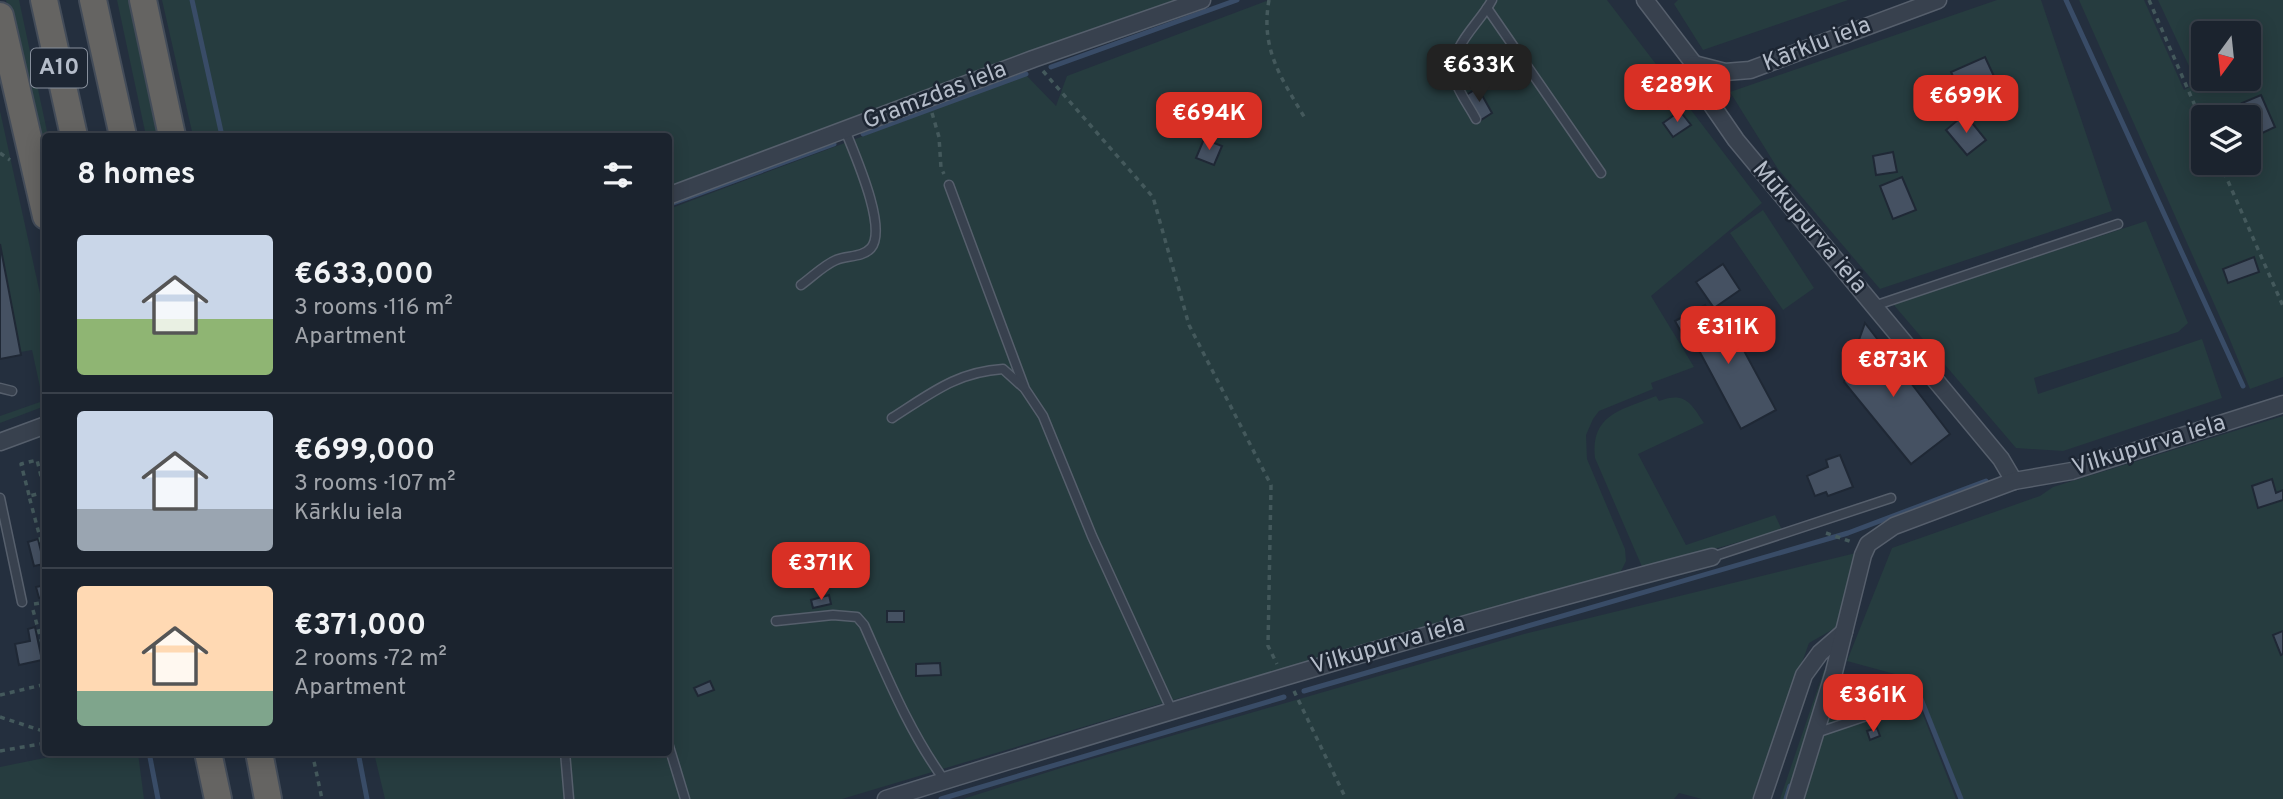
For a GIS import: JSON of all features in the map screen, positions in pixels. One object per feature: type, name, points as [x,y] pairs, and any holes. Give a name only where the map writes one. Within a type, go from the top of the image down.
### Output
[{"type":"highway","name":"A10","points":[[44,0],[73,133]]},
{"type":"highway","name":"A10","points":[[93,0],[122,133]]},
{"type":"highway","points":[[143,0],[171,133]]},
{"type":"highway","points":[[0,16],[42,199]]},
{"type":"highway","points":[[209,756],[218,799]]},
{"type":"highway","points":[[260,756],[268,799]]},
{"type":"street","name":"Gramzdas iela","points":[[672,195],[1033,59],[1202,0]]},
{"type":"street","name":"Mūkupurva iela","points":[[1645,0],[1694,64],[1694,79],[1736,140],[2001,459],[2014,481]]},
{"type":"street","name":"Kārklu iela","points":[[1694,64],[1725,72],[1750,70],[1938,0]]},
{"type":"street","name":"Vilkupurva iela","points":[[1795,799],[1868,544],[1894,526],[2014,481],[2072,471],[2283,404]]},
{"type":"street","points":[[0,442],[42,426]]},
{"type":"street","name":"Vilkupurva iela","points":[[886,799],[1172,711],[1288,681],[1531,604],[1712,557]]},
{"type":"street","points":[[1762,799],[1804,675],[1820,653],[1844,632]]},
{"type":"lane","points":[[1476,118],[1455,79],[1456,59],[1464,38],[1490,4],[1601,173]]},
{"type":"lane","points":[[801,285],[836,260],[861,255],[871,248],[875,239],[877,228],[863,177],[845,130]]},
{"type":"lane","points":[[949,185],[1025,389],[1043,416],[1092,536],[1172,711]]},
{"type":"lane","points":[[1874,306],[2118,224]]},
{"type":"lane","points":[[892,418],[952,379],[989,370],[1003,369],[1025,389]]},
{"type":"lane","points":[[0,388],[12,391]]},
{"type":"lane","points":[[0,498],[22,602]]},
{"type":"lane","name":"Vilkupurva iela","points":[[1712,557],[1891,498]]},
{"type":"lane","points":[[776,621],[833,615],[857,617],[923,750],[945,781]]},
{"type":"lane","points":[[1816,733],[1881,711]]},
{"type":"lane","points":[[565,756],[569,799]]},
{"type":"lane","points":[[672,756],[685,799]]},
{"type":"path","points":[[1269,0],[1265,22],[1269,47],[1276,68],[1306,120]]},
{"type":"path","points":[[2149,0],[2195,105]]},
{"type":"path","points":[[1033,59],[1153,197],[1189,326],[1271,485],[1268,646],[1346,799]]},
{"type":"path","points":[[928,99],[939,137],[941,168],[949,185]]},
{"type":"path","points":[[0,153],[16,164]]},
{"type":"path","points":[[2225,175],[2283,306]]},
{"type":"path","points":[[42,480],[37,460],[21,464],[42,545]]},
{"type":"path","points":[[29,496],[42,493]]},
{"type":"path","points":[[1828,533],[1850,542]]},
{"type":"path","points":[[42,603],[32,605],[42,644]]},
{"type":"path","points":[[0,695],[42,685]]},
{"type":"path","points":[[0,717],[42,731]]},
{"type":"path","points":[[0,751],[42,744]]},
{"type":"path","points":[[313,756],[322,799]]},
{"type":"green space","points":[[6,0],[19,0],[47,133],[42,133],[42,163]]},
{"type":"green space","points":[[117,0],[134,0],[163,133],[145,133]]},
{"type":"green space","points":[[162,0],[1175,0],[672,186],[672,133],[192,133]]},
{"type":"green space","points":[[1269,0],[1607,0],[1762,203],[1651,296],[1694,367],[1651,383],[1653,389],[1599,411],[1586,435],[1587,459],[1625,549],[1626,561],[1619,575],[1190,695],[842,799],[385,799],[375,756],[672,756],[672,208],[1026,75],[1056,106],[1067,76]]},
{"type":"green space","points":[[1678,0],[1848,0],[1703,50],[1674,4]]},
{"type":"green space","points":[[1997,0],[2041,0],[2112,211],[1880,289],[1778,169],[1730,92]]},
{"type":"green space","points":[[2079,0],[2144,0],[2184,90],[2191,86],[2191,91],[2261,91],[2261,21],[2191,21],[2191,70],[2158,0],[2283,0],[2283,377],[2250,389]]},
{"type":"green space","points":[[0,111],[42,303],[42,396],[32,350],[21,352],[0,244]]},
{"type":"green space","points":[[1763,210],[1814,288],[1783,310],[1730,233]]},
{"type":"green space","points":[[2146,221],[2188,323],[2178,332],[2034,378],[2038,394],[2202,339],[2222,398],[2063,451],[2016,448],[1893,304]]},
{"type":"green space","points":[[1656,396],[1659,401],[1681,398],[1691,405],[1704,423],[1638,454],[1686,545],[1775,515],[1782,530],[1643,569],[1595,458],[1595,443],[1603,423],[1611,416]]},
{"type":"green space","points":[[42,401],[42,407],[0,423],[0,416]]},
{"type":"green space","points":[[2283,416],[2283,799],[1961,799],[1913,679],[1847,661],[1892,548],[2040,496],[2053,487]]},
{"type":"green space","points":[[1860,552],[1837,627],[1809,643],[1753,799],[1702,799],[1679,793],[1674,799],[963,799],[1064,767],[1524,634]]},
{"type":"green space","points":[[1824,670],[1916,697],[1956,799],[1780,799]]},
{"type":"green space","points":[[54,756],[138,756],[144,799],[0,799],[0,767]]},
{"type":"building","points":[[1985,57],[1998,85],[1964,100],[1951,72]]},
{"type":"building","points":[[1478,88],[1492,113],[1481,120],[1466,95]]},
{"type":"building","points":[[2261,95],[2275,127],[2261,134],[2261,105],[2242,103]]},
{"type":"building","points":[[1680,111],[1691,125],[1673,137],[1663,123]]},
{"type":"building","points":[[1965,114],[1986,140],[1967,155],[1946,130]]},
{"type":"building","points":[[1204,139],[1222,146],[1214,165],[1196,158]]},
{"type":"building","points":[[1893,152],[1897,172],[1876,175],[1873,156]]},
{"type":"building","points":[[1902,177],[1916,210],[1893,219],[1880,186]]},
{"type":"building","points":[[0,244],[21,355],[0,359]]},
{"type":"building","points":[[2254,257],[2259,272],[2228,283],[2223,269]]},
{"type":"building","points":[[1723,264],[1740,290],[1714,308],[1696,282]]},
{"type":"building","points":[[1705,305],[1717,327],[1728,321],[1776,410],[1741,429],[1695,343],[1689,346],[1675,321]]},
{"type":"building","points":[[1865,323],[1950,434],[1911,464],[1844,382]]},
{"type":"building","points":[[1840,455],[1853,487],[1828,496],[1826,492],[1815,496],[1807,476],[1828,467],[1826,460]]},
{"type":"building","points":[[2272,479],[2276,493],[2283,490],[2283,500],[2258,508],[2252,486]]},
{"type":"building","points":[[38,539],[42,564],[34,566],[28,542]]},
{"type":"building","points":[[42,586],[42,598],[39,598],[36,587]]},
{"type":"building","points":[[829,595],[831,604],[813,608],[811,600]]},
{"type":"building","points":[[887,611],[904,611],[904,622],[887,622]]},
{"type":"building","points":[[35,627],[42,660],[19,665],[15,644],[30,641],[28,629]]},
{"type":"building","points":[[2283,631],[2283,654],[2281,655],[2273,635]]},
{"type":"building","points":[[940,663],[941,675],[916,676],[916,664]]},
{"type":"building","points":[[710,681],[714,690],[698,696],[694,688]]},
{"type":"building","points":[[1877,728],[1880,736],[1870,740],[1867,731]]},
{"type":"waterway","points":[[192,0],[221,133]]},
{"type":"waterway","points":[[1051,67],[1237,0]]},
{"type":"waterway","points":[[2066,0],[2243,386]]},
{"type":"waterway","points":[[863,134],[1026,74]]},
{"type":"waterway","points":[[672,204],[834,144]]},
{"type":"waterway","points":[[1304,691],[1848,533],[1986,481]]},
{"type":"waterway","points":[[1913,679],[1961,799]]},
{"type":"waterway","points":[[941,799],[1284,697]]},
{"type":"waterway","points":[[150,756],[158,799]]},
{"type":"waterway","points":[[359,756],[367,799]]},
{"type":"waterway","points":[[1786,799],[1790,786]]}]
